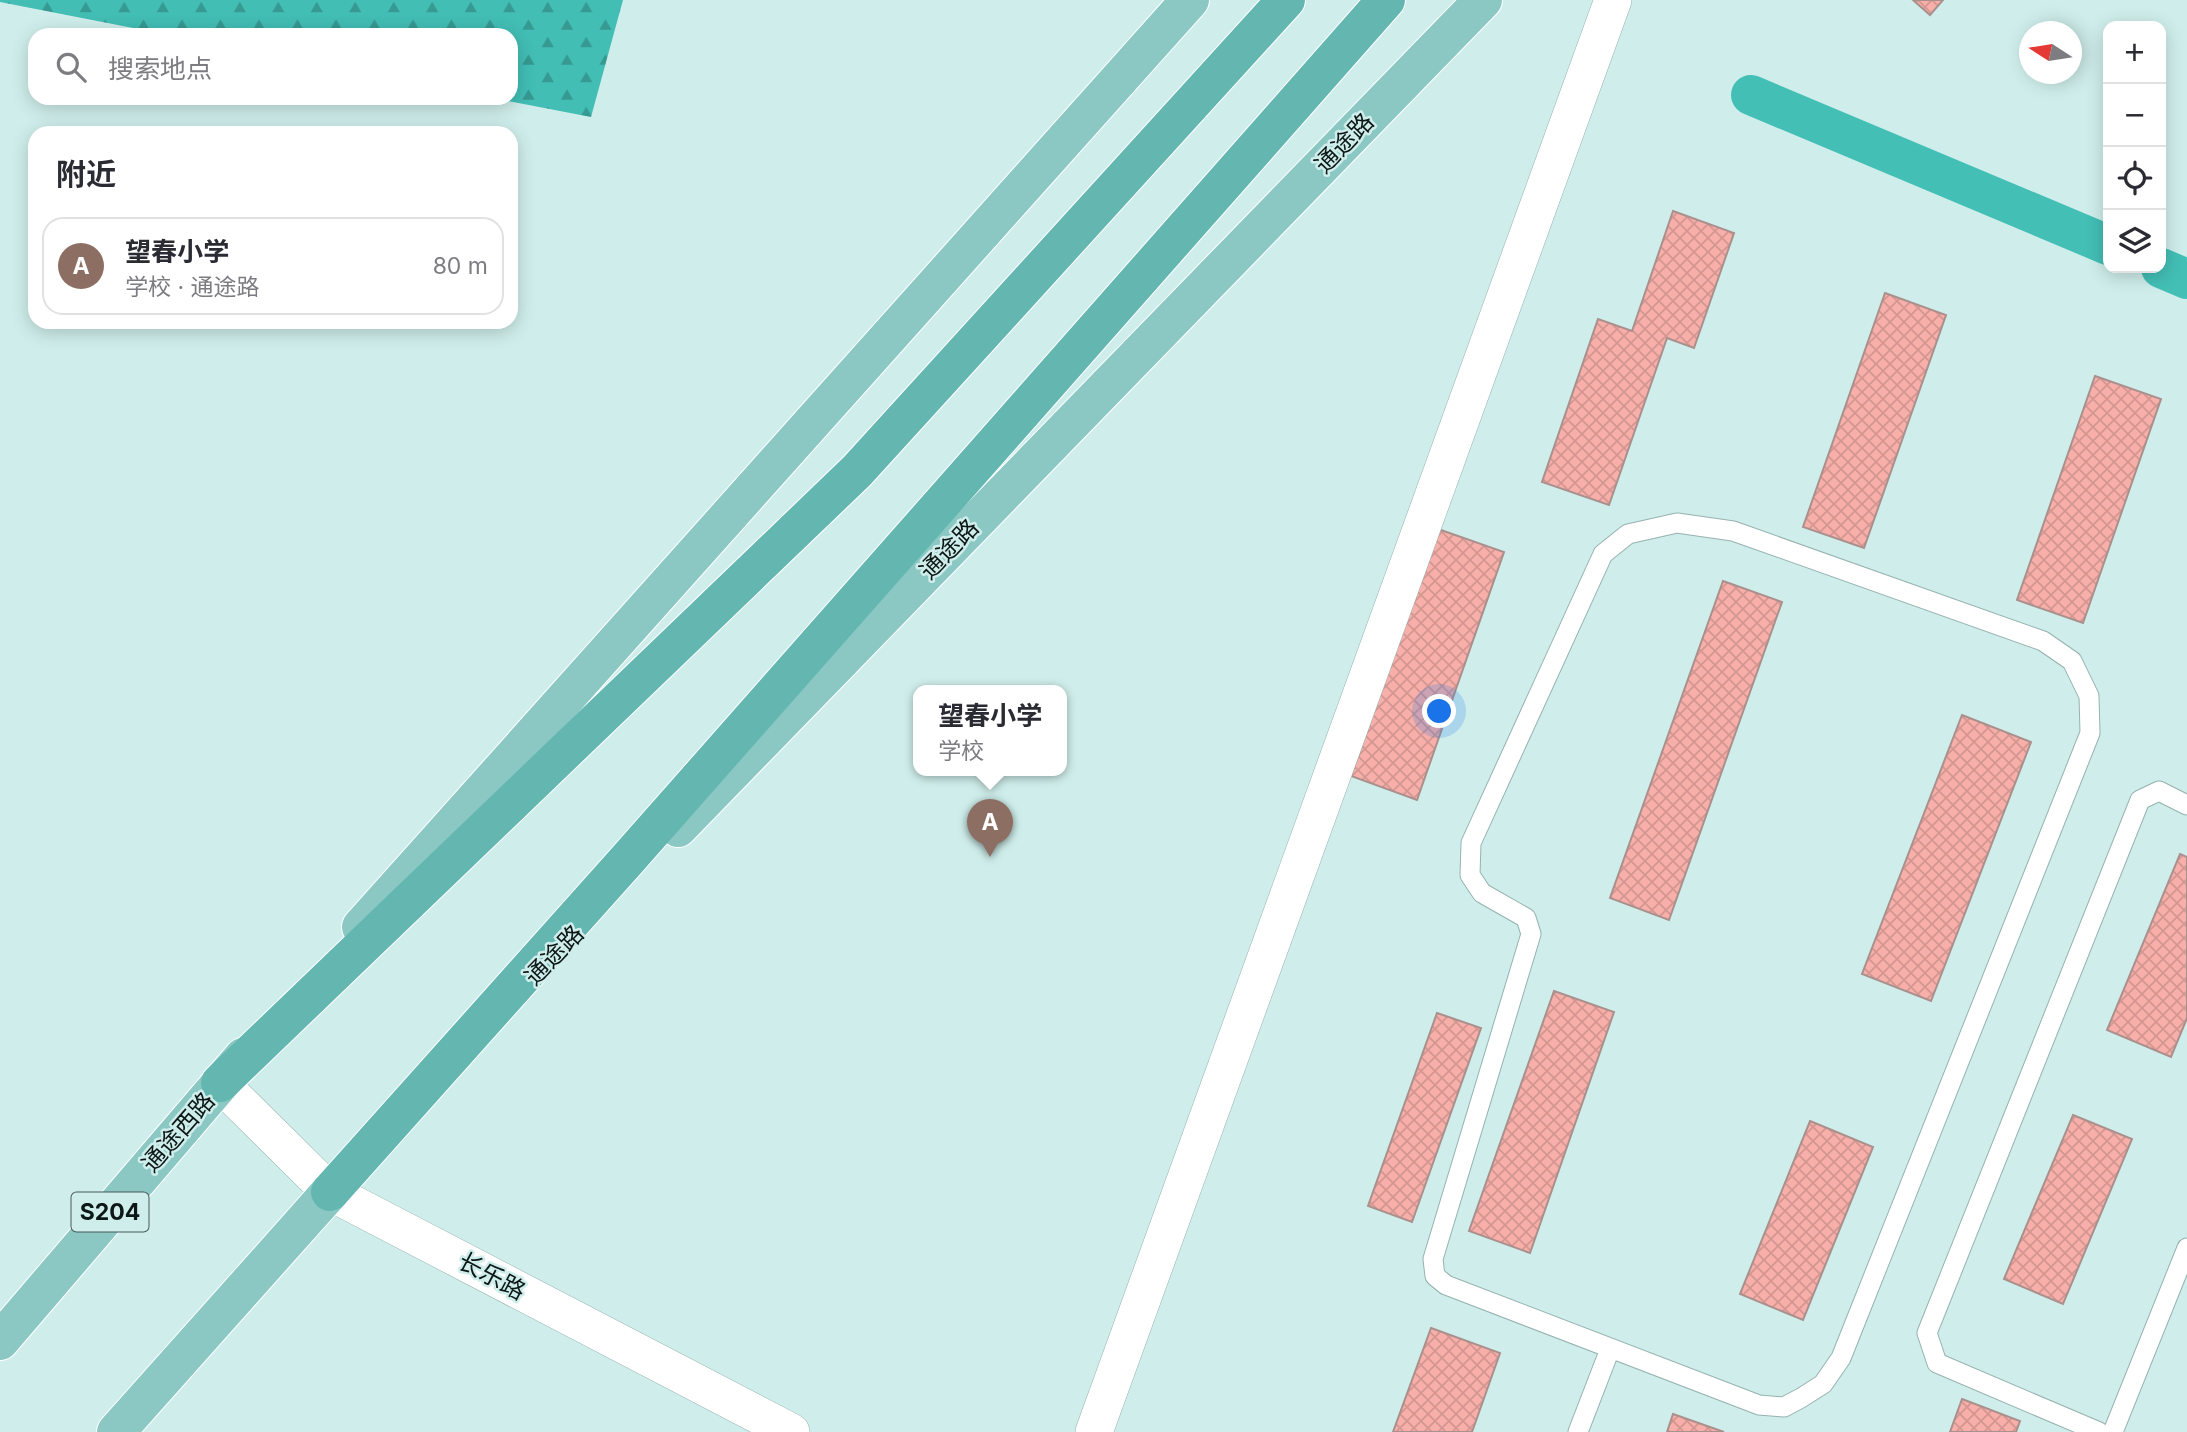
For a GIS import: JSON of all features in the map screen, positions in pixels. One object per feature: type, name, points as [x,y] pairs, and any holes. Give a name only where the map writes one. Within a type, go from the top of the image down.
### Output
[{"type":"highway","points":[[220,1083],[857,471],[1286,0]]},
{"type":"highway","points":[[330,1192],[1386,0]]},
{"type":"main road","points":[[220,1083],[1190,0]]},
{"type":"main road","name":"通途路","points":[[415,1098],[1482,0]]},
{"type":"main road","name":"通途西路","points":[[0,1340],[220,1083]]},
{"type":"main road","points":[[116,1432],[330,1192]]},
{"type":"street","points":[[1094,1432],[1613,0]]},
{"type":"street","name":"长乐路","points":[[220,1083],[330,1192],[791,1432]]},
{"type":"lane","points":[[1677,523],[1733,531],[2043,641],[2072,661],[2078,672],[2089,696],[2090,733],[1841,1358],[1823,1384],[1784,1407],[1759,1405],[1610,1349],[1446,1285],[1435,1276],[1433,1259],[1531,934],[1525,918],[1482,893],[1471,875],[1471,843],[1603,554],[1628,534],[1677,523]]},
{"type":"lane","points":[[2099,1432],[1937,1363],[1927,1332],[2140,800],[2159,792],[2187,805]]},
{"type":"lane","points":[[2113,1432],[2187,1248]]},
{"type":"lane","points":[[1578,1432],[1610,1349]]},
{"type":"green space","points":[[623,0],[591,117],[518,103],[518,28],[133,28],[0,2]]},
{"type":"building","points":[[1913,0],[1943,0],[1930,15]]},
{"type":"building","points":[[1673,211],[1734,233],[1694,348],[1667,338],[1609,505],[1542,482],[1598,319],[1632,331]]},
{"type":"building","points":[[1885,293],[1946,315],[1864,548],[1803,527]]},
{"type":"building","points":[[2095,376],[2161,399],[2083,623],[2017,600]]},
{"type":"building","points":[[1438,529],[1504,552],[1417,800],[1351,776]]},
{"type":"building","points":[[1723,581],[1782,602],[1669,920],[1610,898]]},
{"type":"building","points":[[1962,715],[2031,742],[1931,1001],[1862,974]]},
{"type":"building","points":[[2180,854],[2187,857],[2187,1018],[2171,1057],[2107,1030]]},
{"type":"building","points":[[1554,991],[1614,1012],[1530,1253],[1469,1231]]},
{"type":"building","points":[[1437,1013],[1481,1028],[1412,1222],[1368,1206]]},
{"type":"building","points":[[2073,1115],[2132,1139],[2063,1304],[2004,1279]]},
{"type":"building","points":[[1810,1121],[1873,1147],[1803,1320],[1740,1294]]},
{"type":"building","points":[[1431,1328],[1500,1353],[1472,1432],[1393,1432]]},
{"type":"building","points":[[1962,1399],[2020,1421],[2016,1432],[1950,1432]]},
{"type":"building","points":[[1673,1414],[1724,1432],[1667,1432]]},
{"type":"waterway","points":[[1751,95],[2103,243]]},
{"type":"waterway","points":[[2166,270],[2187,279]]},
{"type":"place","name":"望春小学","points":[[990,857]]}]
